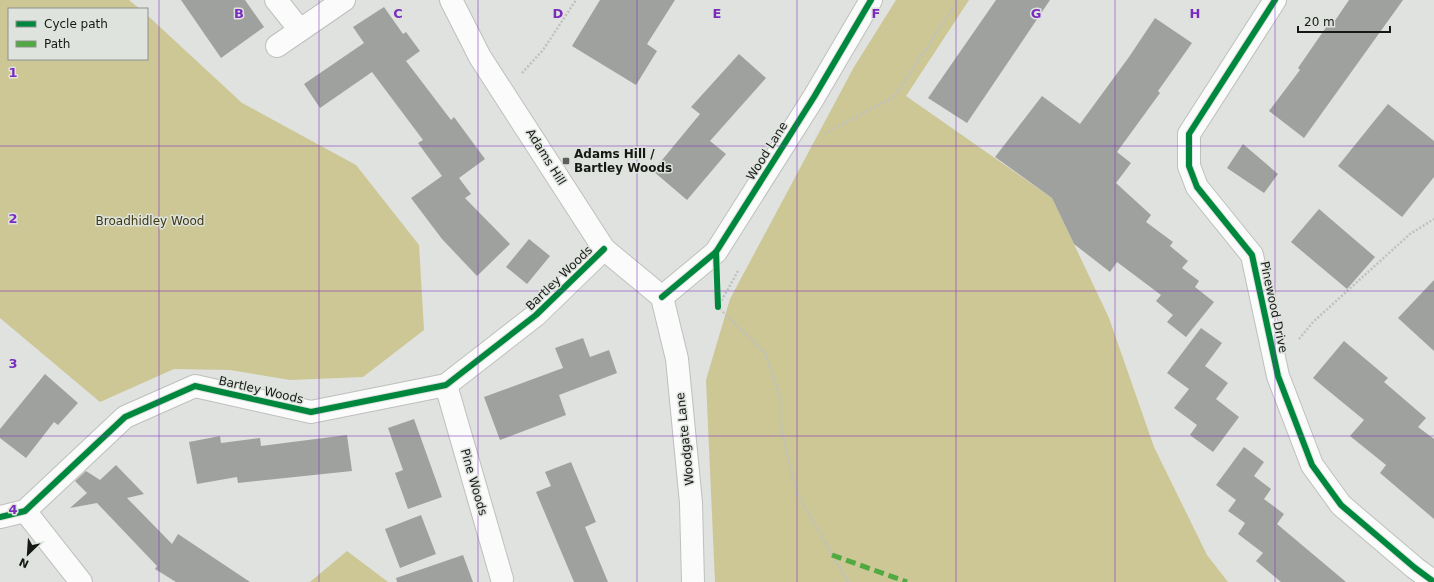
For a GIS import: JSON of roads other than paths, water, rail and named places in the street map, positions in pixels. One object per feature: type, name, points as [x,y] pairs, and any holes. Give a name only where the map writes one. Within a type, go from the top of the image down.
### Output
[{"type":"street","points":[[276,0],[300,30]]},
{"type":"street","points":[[277,46],[344,0]]},
{"type":"street","name":"Adams Hill","points":[[451,0],[480,57],[505,93],[604,249],[662,297]]},
{"type":"street","name":"Wood Lane","points":[[662,297],[716,252],[814,97],[871,0]]},
{"type":"street","name":"Pinewood Drive","points":[[1275,0],[1189,134],[1189,166],[1197,187],[1252,255],[1276,368],[1312,465],[1341,505],[1415,568],[1434,582]]},
{"type":"street","name":"Bartley Woods","points":[[0,517],[24,511],[125,417],[195,386],[311,412],[446,385],[536,315],[604,249]]},
{"type":"street","name":"Woodgate Lane","points":[[662,297],[677,359],[691,503],[693,582]]},
{"type":"street","name":"Pine Woods","points":[[446,385],[502,579]]},
{"type":"street","points":[[24,511],[81,582]]},
{"type":"place","name":"Adams Hill / Bartley Woods","points":[[566,161]]},
{"type":"park label","name":"Broadhidley Wood","points":[[150,221]]}]
